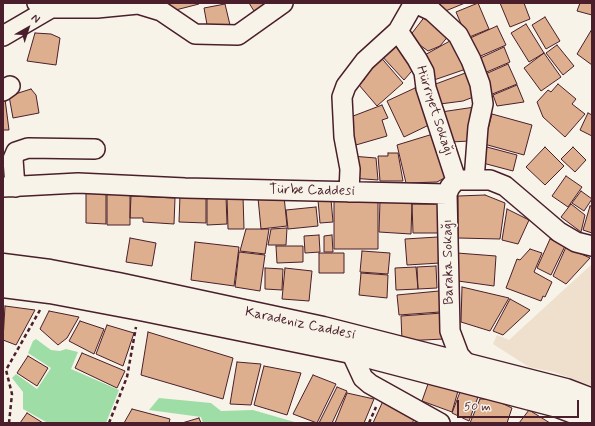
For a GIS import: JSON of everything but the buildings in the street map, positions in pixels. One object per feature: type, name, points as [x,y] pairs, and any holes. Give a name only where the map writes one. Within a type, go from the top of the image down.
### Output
[{"type":"main road","name":"Karadeniz Caddesi","points":[[3,265],[50,271],[118,284],[323,328],[566,390],[592,400]]},
{"type":"main road","name":"Karadeniz Caddesi","points":[[3,286],[50,292],[140,309],[351,352],[558,406],[592,419]]},
{"type":"street","points":[[3,36],[44,5],[97,8],[138,4],[161,11],[195,34],[238,35],[283,3]]},
{"type":"street","name":"Hürriyet Sokağı","points":[[415,3],[432,11],[458,35],[480,84],[483,104],[478,127],[459,185],[426,88],[424,72],[398,31],[415,3]]},
{"type":"street","points":[[350,192],[350,169],[344,137],[342,97],[346,86],[365,61],[398,31]]},
{"type":"street","points":[[9,187],[13,159],[16,152],[28,148],[95,149]]},
{"type":"street","name":"Türbe Caddesi","points":[[9,187],[78,183],[185,188],[350,192],[459,185],[490,180],[505,186],[559,232],[576,242],[592,246]]},
{"type":"street","name":"Baraka Sokağı","points":[[459,185],[450,330],[459,355],[468,365]]},
{"type":"street","points":[[425,354],[437,350],[445,342],[450,330]]},
{"type":"street","points":[[351,352],[363,378],[370,384],[440,423]]},
{"type":"path","points":[[9,423],[12,394],[6,370],[50,292]]},
{"type":"path","points":[[109,423],[127,377],[140,309]]},
{"type":"shaded area","points":[[592,264],[592,386],[554,372],[529,367],[493,344],[497,335],[509,340]]},
{"type":"green space","points":[[36,339],[51,350],[60,351],[66,349],[78,352],[71,369],[119,390],[106,423],[48,423],[23,409],[23,392],[12,378],[16,374],[37,389],[51,368],[28,353],[33,341]]},
{"type":"green space","points":[[159,398],[211,403],[221,411],[253,410],[298,423],[203,423],[201,417],[149,410]]}]
